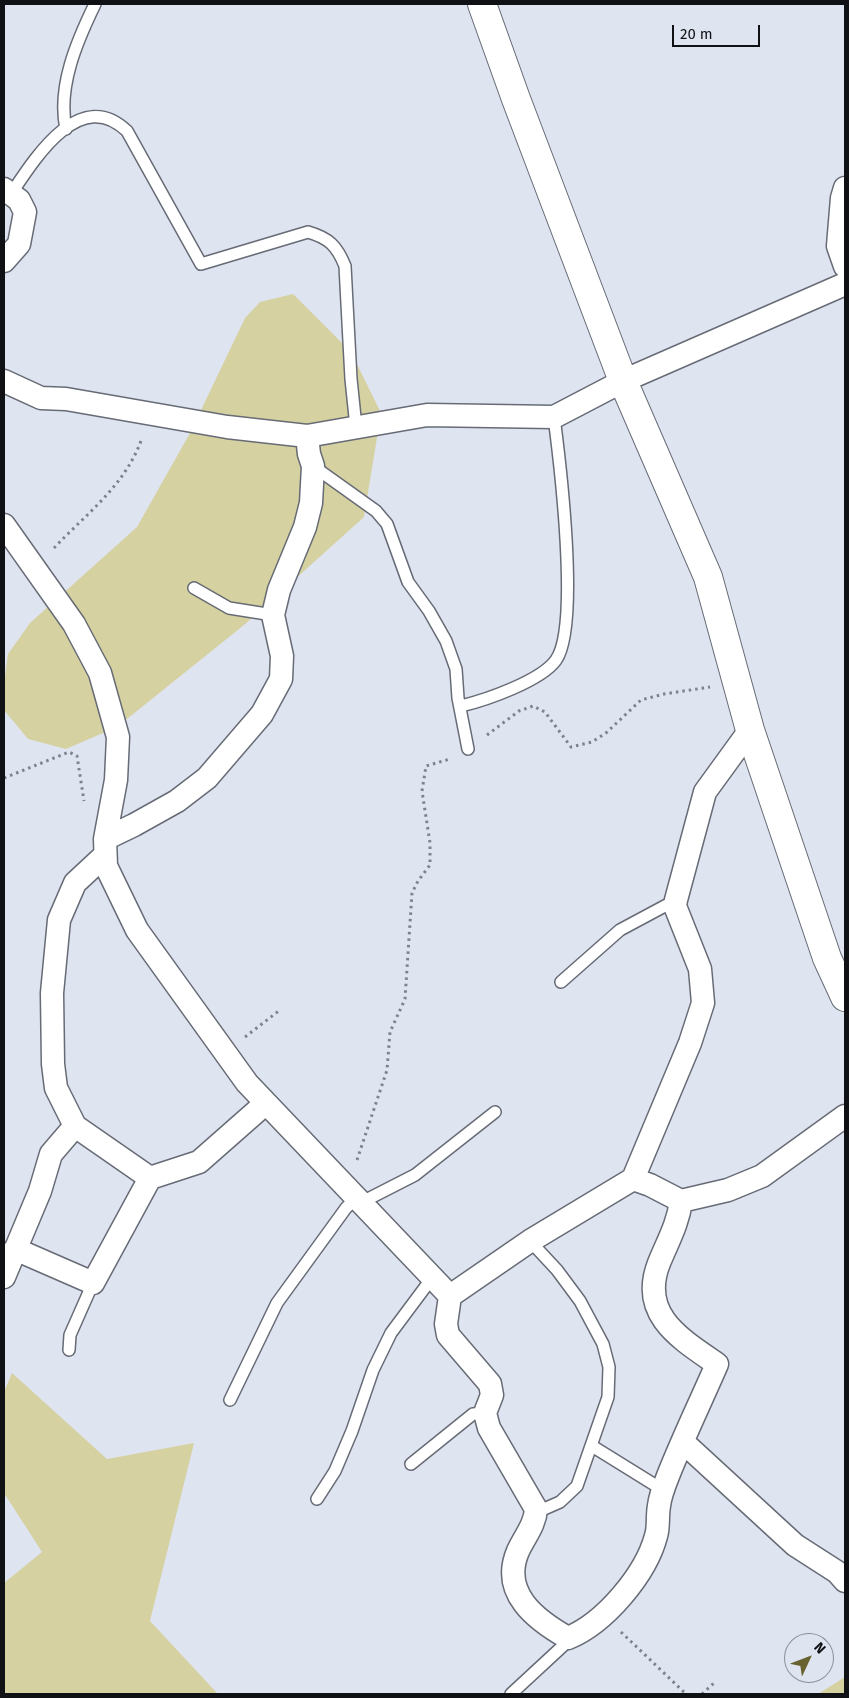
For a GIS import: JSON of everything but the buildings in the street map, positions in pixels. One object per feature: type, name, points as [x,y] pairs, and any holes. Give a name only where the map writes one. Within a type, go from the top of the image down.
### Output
[{"type":"street","points":[[482,4],[623,381],[708,578],[750,730],[827,958],[845,997]]},
{"type":"street","points":[[845,188],[842,198],[838,246],[845,266]]},
{"type":"street","points":[[4,262],[19,244],[25,212],[19,200],[7,192]]},
{"type":"street","points":[[4,381],[41,398],[66,399],[227,427],[307,436],[427,415],[554,418],[623,381],[845,284]]},
{"type":"street","points":[[150,1178],[75,1126],[56,1088],[53,1064],[52,993],[59,920],[75,883],[104,848],[177,802],[207,778],[262,714],[281,679],[282,656],[273,614],[278,590],[305,527],[311,503],[313,466],[309,454],[307,436]]},
{"type":"street","points":[[4,525],[74,624],[100,673],[118,737],[116,780],[104,848],[106,866],[137,930],[247,1083],[450,1296]]},
{"type":"street","points":[[681,1201],[678,1222],[652,1282],[654,1303],[666,1323],[684,1342],[717,1364],[663,1490],[659,1504],[656,1535],[649,1555],[630,1586],[604,1615],[584,1631],[568,1638],[545,1625],[529,1611],[520,1596],[514,1579],[514,1564],[518,1550],[535,1520],[536,1508],[489,1428],[484,1413],[492,1395],[490,1384],[448,1336],[446,1324],[450,1296],[530,1242],[633,1179],[690,1043],[703,1003],[700,969],[675,906],[676,900],[705,792],[750,730]]},
{"type":"street","points":[[15,1249],[93,1283],[150,1178],[199,1162],[266,1103]]},
{"type":"street","points":[[633,1179],[650,1185],[681,1201],[728,1190],[762,1176],[845,1116]]},
{"type":"street","points":[[4,1277],[40,1191],[51,1154],[75,1126]]},
{"type":"street","points":[[683,1442],[795,1545],[837,1572],[845,1581]]},
{"type":"lane","points":[[66,129],[62,112],[65,87],[83,30],[95,4]]},
{"type":"lane","points":[[7,192],[46,146],[76,120],[100,116],[117,121],[127,131],[201,264],[308,232],[325,237],[338,248],[345,266],[351,380],[356,428]]},
{"type":"lane","points":[[461,706],[485,700],[545,671],[556,659],[563,645],[567,630],[568,600],[554,418]]},
{"type":"lane","points":[[313,466],[376,510],[387,524],[408,582],[429,611],[446,641],[456,669],[458,698],[461,706],[464,738],[468,749]]},
{"type":"lane","points":[[194,588],[229,608],[273,614]]},
{"type":"lane","points":[[561,982],[620,930],[676,900]]},
{"type":"lane","points":[[230,1400],[277,1303],[354,1195],[368,1199],[415,1175],[495,1112]]},
{"type":"lane","points":[[530,1242],[556,1270],[580,1301],[605,1352],[610,1367],[608,1396],[578,1486],[560,1502],[544,1509],[536,1508]]},
{"type":"lane","points":[[316,1499],[335,1471],[352,1431],[373,1370],[391,1333],[432,1278]]},
{"type":"lane","points":[[69,1350],[70,1335],[93,1283]]},
{"type":"lane","points":[[411,1464],[474,1414],[484,1413]]},
{"type":"lane","points":[[592,1446],[663,1490]]},
{"type":"lane","points":[[511,1694],[565,1644],[568,1638]]},
{"type":"path","points":[[34,568],[104,500],[132,462],[142,439],[148,412]]},
{"type":"path","points":[[354,1195],[353,1172],[387,1070],[390,1032],[405,999],[412,893],[430,865],[430,842],[422,791],[426,766],[457,757],[519,711],[533,706],[545,712],[571,747],[592,742],[606,733],[641,700],[664,694],[737,683]]},
{"type":"path","points":[[4,778],[69,752],[77,756],[84,803]]},
{"type":"path","points":[[225,1052],[280,1010]]},
{"type":"path","points":[[604,1615],[686,1694]]},
{"type":"path","points":[[702,1694],[714,1683]]},
{"type":"shaded area","points":[[293,294],[351,352],[381,413],[364,517],[244,625],[117,727],[66,749],[28,739],[4,710],[4,684],[8,654],[30,623],[137,527],[190,433],[245,318],[260,302]]},
{"type":"shaded area","points":[[12,1373],[107,1459],[194,1443],[150,1621],[218,1694],[4,1694],[4,1583],[42,1552],[4,1493],[4,1392]]},
{"type":"shaded area","points":[[845,1677],[845,1694],[818,1694]]}]
